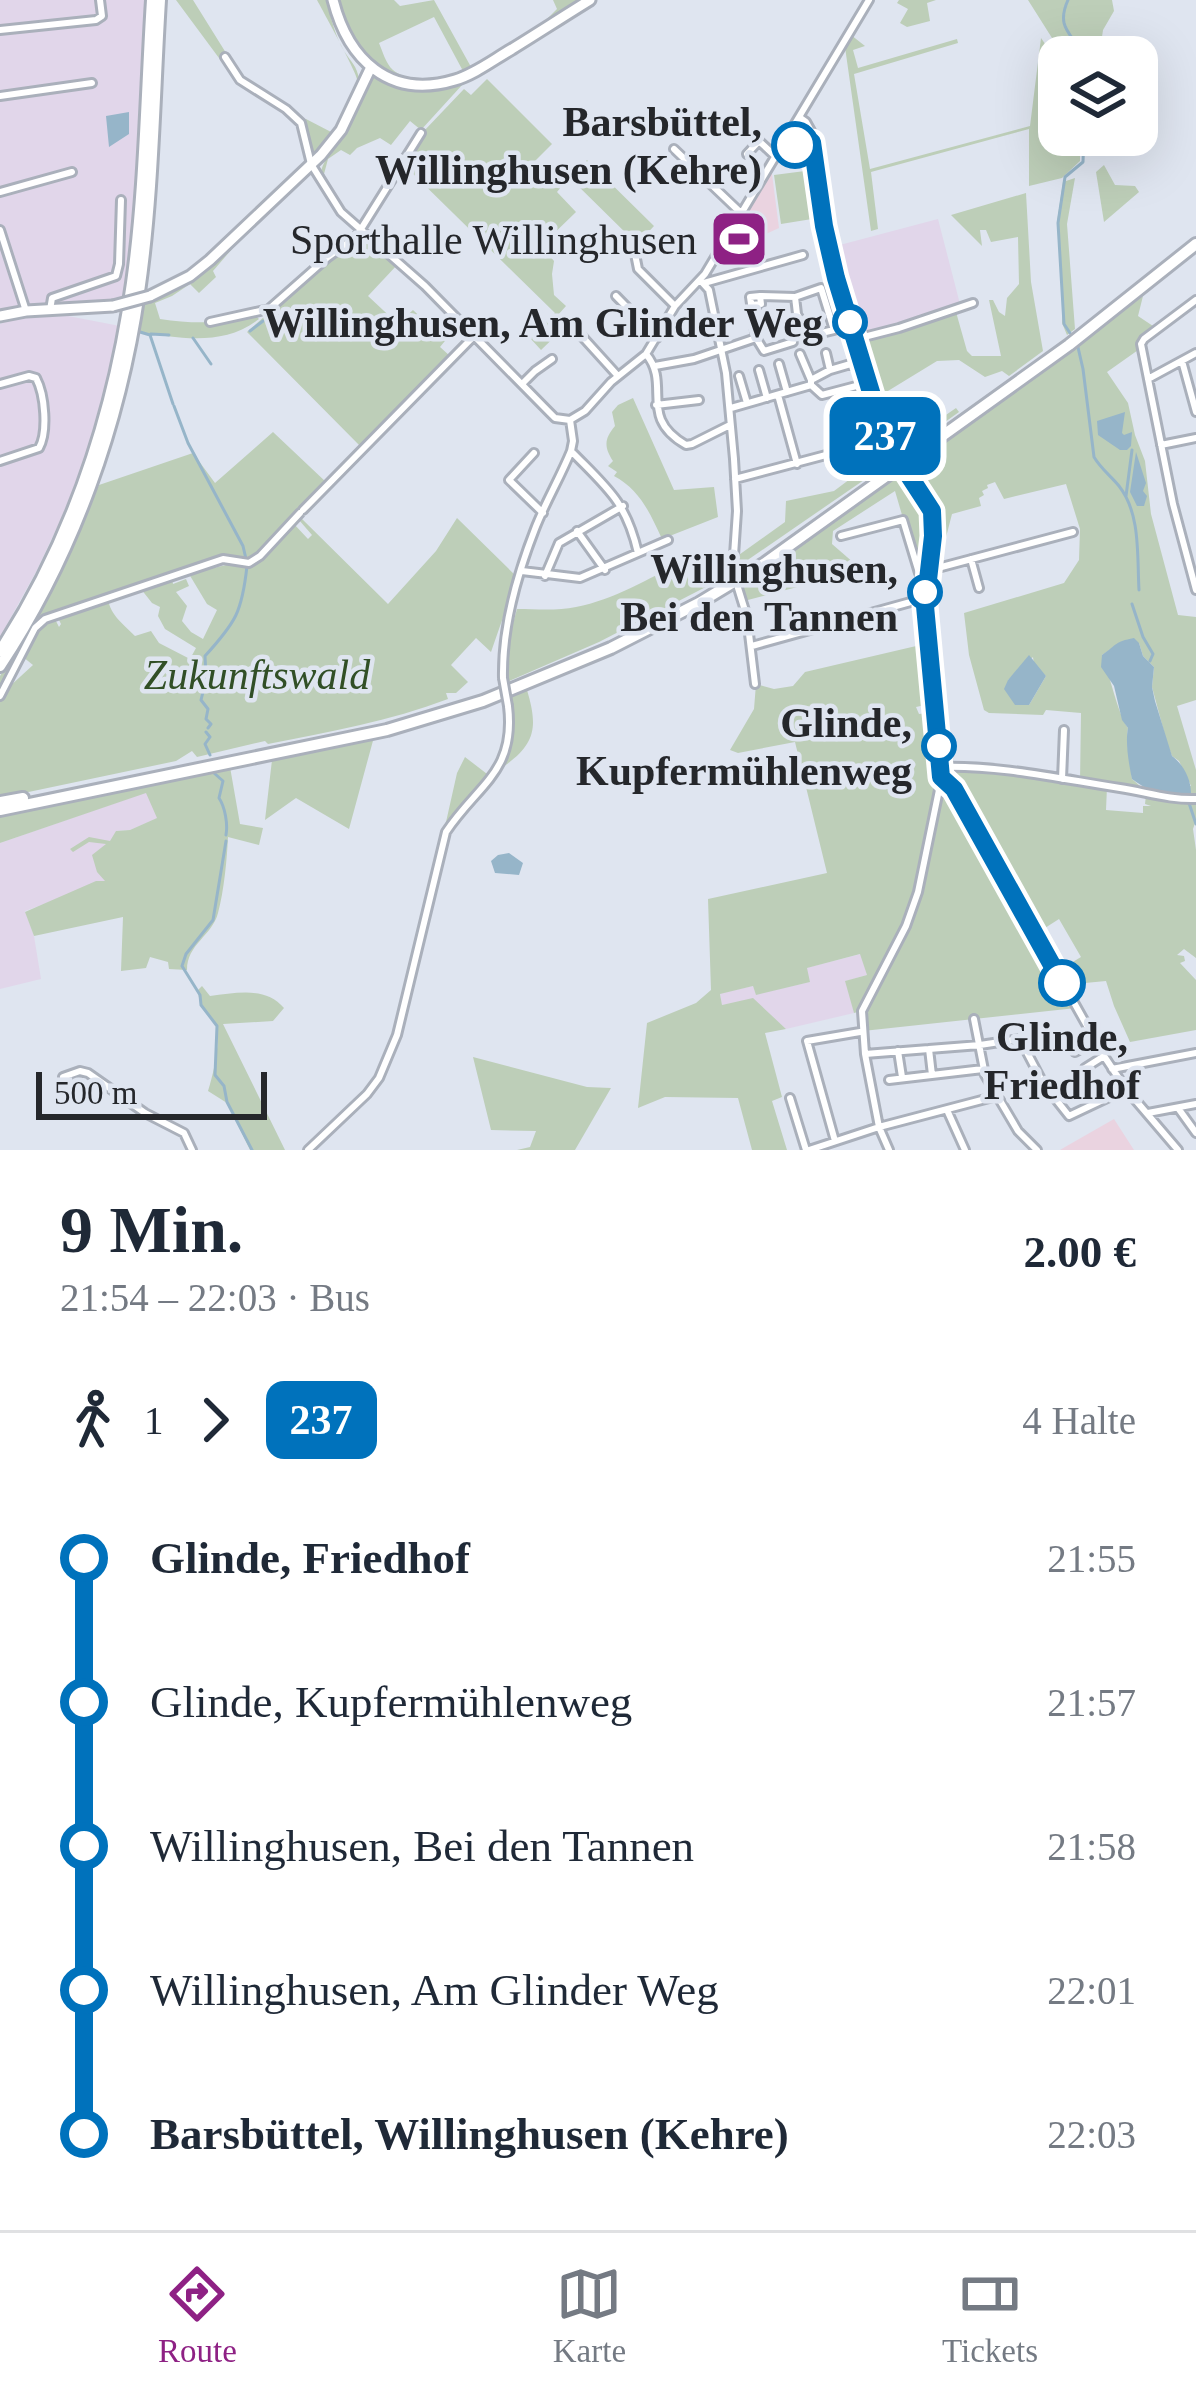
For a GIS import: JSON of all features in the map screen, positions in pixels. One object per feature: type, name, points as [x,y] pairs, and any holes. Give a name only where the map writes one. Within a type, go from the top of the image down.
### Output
[{"type":"highway","points":[[0,651],[70,515],[103,425],[117,369],[133,279],[156,0]]},
{"type":"highway","points":[[0,666],[41,596],[78,518],[124,375],[144,248],[156,0]]},
{"type":"highway","points":[[0,806],[387,730],[483,701],[595,656],[765,563],[1069,346],[1194,244]]},
{"type":"main road","points":[[333,0],[343,32],[371,75],[422,84],[454,80],[476,71],[590,0]]},
{"type":"main road","points":[[0,316],[113,307],[150,296],[190,276],[311,164],[341,130],[371,75]]},
{"type":"street","points":[[0,30],[97,20],[102,16],[100,0]]},
{"type":"street","points":[[224,57],[240,80],[301,123],[311,164],[335,205],[392,254],[555,418],[570,420],[646,354],[675,306],[702,282],[869,0]]},
{"type":"street","points":[[0,96],[92,83]]},
{"type":"street","points":[[799,117],[811,131],[836,278],[883,431],[932,511],[925,598],[941,777],[918,892],[906,926],[862,1011],[878,1127],[889,1150]]},
{"type":"street","points":[[210,322],[269,309],[362,231],[421,133]]},
{"type":"street","points":[[747,154],[759,141],[775,156]]},
{"type":"street","points":[[674,149],[741,213]]},
{"type":"street","points":[[0,192],[72,172]]},
{"type":"street","points":[[50,310],[52,298],[116,276],[121,200]]},
{"type":"street","points":[[0,230],[26,311]]},
{"type":"street","points":[[635,254],[638,269],[675,306]]},
{"type":"street","points":[[702,282],[803,255]]},
{"type":"street","points":[[794,342],[764,351],[756,338],[751,305],[761,304],[760,296],[795,297],[836,278]]},
{"type":"street","points":[[702,282],[709,290],[722,348],[730,408],[737,511],[733,570]]},
{"type":"street","points":[[795,297],[797,314],[809,336],[833,330],[821,288]]},
{"type":"street","points":[[616,296],[657,338]]},
{"type":"street","points":[[1196,300],[1142,342],[1173,504],[1196,590]]},
{"type":"street","points":[[876,442],[849,343],[973,303]]},
{"type":"street","points":[[754,322],[771,319]]},
{"type":"street","points":[[579,333],[619,376]]},
{"type":"street","points":[[0,696],[35,628],[45,619],[223,559],[249,563],[260,556],[475,335]]},
{"type":"street","points":[[655,366],[694,359],[756,338]]},
{"type":"street","points":[[826,353],[830,370]]},
{"type":"street","points":[[1148,379],[1196,353]]},
{"type":"street","points":[[646,354],[655,366],[656,405],[667,429],[686,445],[730,425]]},
{"type":"street","points":[[800,354],[807,375],[822,395],[860,385]]},
{"type":"street","points":[[522,384],[552,359]]},
{"type":"street","points":[[1182,361],[1196,412]]},
{"type":"street","points":[[730,408],[787,392],[854,363]]},
{"type":"street","points":[[779,364],[787,392]]},
{"type":"street","points":[[759,370],[767,398]]},
{"type":"street","points":[[739,376],[747,403]]},
{"type":"street","points":[[0,384],[36,378],[41,388],[44,439],[39,448],[0,461]]},
{"type":"street","points":[[778,395],[796,464]]},
{"type":"street","points":[[656,405],[699,400]]},
{"type":"street","points":[[308,1150],[379,1078],[397,1035],[446,832],[500,767],[508,748],[503,648],[536,526],[571,451],[570,420]]},
{"type":"street","points":[[1161,445],[1196,438]]},
{"type":"street","points":[[735,479],[860,446]]},
{"type":"street","points":[[571,451],[623,506],[638,554]]},
{"type":"street","points":[[534,453],[506,477],[543,513]]},
{"type":"street","points":[[545,576],[560,543],[623,506]]},
{"type":"street","points":[[842,536],[904,520],[919,573],[1072,532]]},
{"type":"street","points":[[577,531],[604,569]]},
{"type":"street","points":[[522,571],[580,578],[668,540]]},
{"type":"street","points":[[971,559],[979,588]]},
{"type":"street","points":[[738,588],[752,646],[755,684]]},
{"type":"street","points":[[752,646],[925,598]]},
{"type":"street","points":[[1062,779],[1064,730]]},
{"type":"street","points":[[940,767],[974,766],[1177,800],[1196,799]]},
{"type":"street","points":[[941,777],[954,789],[1112,1069],[1178,1150]]},
{"type":"street","points":[[974,1019],[983,1069],[1018,1130],[1036,1150]]},
{"type":"street","points":[[830,1145],[807,1041],[862,1032]]},
{"type":"street","points":[[865,1054],[1020,1039],[1043,1083],[1069,1116],[1126,1089]]},
{"type":"street","points":[[1075,1052],[1095,1040]]},
{"type":"street","points":[[929,1049],[932,1076]]},
{"type":"street","points":[[898,1051],[902,1079]]},
{"type":"street","points":[[1112,1069],[1196,1053]]},
{"type":"street","points":[[1085,1068],[1104,1056]]},
{"type":"street","points":[[889,1081],[983,1069]]},
{"type":"street","points":[[63,1077],[88,1073],[145,1113],[184,1133],[192,1150]]},
{"type":"street","points":[[790,1098],[808,1150],[997,1096]]},
{"type":"street","points":[[1148,1113],[1196,1104]]},
{"type":"street","points":[[1178,1108],[1196,1133]]},
{"type":"street","points":[[947,1110],[965,1150]]},
{"type":"shaded area","points":[[0,0],[147,0],[126,301],[0,314]]},
{"type":"shaded area","points":[[769,172],[779,228],[757,238],[737,226]]},
{"type":"shaded area","points":[[938,219],[960,304],[860,334],[836,246]]},
{"type":"shaded area","points":[[68,316],[120,326],[104,400],[75,489],[0,637],[0,324],[13,318]]},
{"type":"shaded area","points":[[147,792],[158,818],[116,831],[108,881],[25,911],[41,979],[0,989],[0,843]]},
{"type":"shaded area","points":[[861,954],[867,975],[846,981],[854,1013],[786,1029],[753,999],[722,1005],[720,993],[753,986],[756,994],[810,982],[806,968]]},
{"type":"shaded area","points":[[1114,1119],[1134,1150],[1060,1150],[1065,1147]]},
{"type":"green space","points":[[176,0],[193,0],[241,77],[236,81]]},
{"type":"green space","points":[[317,0],[326,0],[338,40],[326,16]]},
{"type":"green space","points":[[339,0],[394,0],[400,6],[434,0],[471,67],[538,28],[557,9],[553,0],[587,0],[459,76],[416,79],[403,76],[390,72],[366,56],[353,39]],"holes":[[[434,17],[463,71],[408,77],[393,70],[379,43]]]},
{"type":"green space","points":[[899,0],[936,0],[927,3],[930,21],[907,27],[900,23],[908,9]]},
{"type":"green space","points":[[1028,0],[1112,0],[1114,11],[1102,36],[1051,36]]},
{"type":"green space","points":[[851,35],[865,46],[853,50],[858,68],[957,39],[958,43],[854,74],[870,169],[1030,126],[1038,62],[1038,156],[1080,156],[1080,161],[1062,178],[1029,186],[1029,129],[871,172],[878,229],[871,231],[845,47]]},
{"type":"green space","points":[[375,75],[393,83],[463,84],[421,130],[410,121],[391,145],[380,138],[350,155],[341,150],[328,159],[324,174],[331,194],[321,171]]},
{"type":"green space","points":[[487,79],[552,144],[535,161],[561,187],[557,192],[576,212],[541,246],[554,261],[554,295],[566,306],[557,316],[566,326],[541,350],[530,338],[555,313],[403,164],[423,132],[464,89],[471,95]]},
{"type":"green space","points":[[347,107],[338,130],[311,152],[302,123],[306,119],[333,133]]},
{"type":"green space","points":[[587,160],[654,226],[637,244],[570,178]]},
{"type":"green space","points":[[1104,165],[1115,185],[1135,186],[1139,192],[1104,222],[1096,172]]},
{"type":"green space","points":[[805,171],[812,219],[781,224],[774,175]]},
{"type":"green space","points":[[1075,178],[1067,224],[1075,329],[1067,335],[1062,323],[1057,222],[1063,182]]},
{"type":"green space","points":[[1026,193],[1031,282],[1043,351],[1009,376],[1002,371],[985,377],[959,360],[937,361],[883,394],[884,403],[911,439],[956,408],[959,412],[899,455],[885,430],[861,341],[956,312],[972,356],[1001,356],[989,300],[1005,316],[1007,298],[1019,284],[1018,237],[991,242],[986,230],[980,230],[982,246],[951,215]]},
{"type":"green space","points":[[257,220],[199,293],[190,284],[155,303],[160,319],[208,322],[255,315],[259,319],[216,337],[138,332],[142,303],[211,264]]},
{"type":"green space","points":[[363,237],[398,264],[368,296],[398,324],[413,310],[435,331],[440,327],[449,336],[440,347],[450,356],[362,448],[247,332],[331,258]]},
{"type":"green space","points":[[1143,296],[1138,316],[1156,328],[1139,340],[1141,348],[1107,372],[1128,403],[1145,461],[1151,514],[1178,615],[1196,617],[1196,700],[1177,706],[1196,770],[1196,958],[1184,949],[1177,955],[1184,956],[1180,963],[1196,980],[1196,1030],[1130,1042],[1106,981],[1064,985],[1076,1008],[863,1031],[861,1011],[854,1013],[845,981],[867,975],[860,954],[807,968],[810,982],[756,995],[753,986],[720,994],[722,1005],[753,998],[786,1029],[765,1033],[782,1097],[772,1101],[787,1150],[752,1150],[738,1098],[665,1097],[638,1108],[647,1023],[696,1003],[711,990],[708,899],[827,873],[795,742],[738,753],[730,750],[754,709],[756,684],[774,689],[793,686],[805,672],[929,643],[934,703],[916,707],[919,714],[935,712],[939,768],[1080,782],[1081,713],[984,710],[964,613],[1064,583],[1079,560],[1080,529],[1066,484],[1004,499],[995,482],[987,485],[979,498],[981,506],[952,514],[944,545],[936,544],[932,550],[930,506],[907,468]],"holes":[[[1139,643],[1154,667],[1152,687],[1167,743],[1191,786],[1140,786],[1132,779],[1128,728],[1102,655]],[[1033,657],[1034,665],[1046,676],[1029,705],[1008,680]],[[1107,787],[1146,795],[1145,804],[1151,806],[1143,806],[1143,813],[1106,810]],[[1059,919],[1081,957],[1056,972],[1034,935]]]},
{"type":"green space","points":[[856,344],[896,458],[736,568],[736,557],[785,522],[786,501],[834,491],[882,455],[852,345]]},
{"type":"green space","points":[[633,398],[674,490],[714,487],[718,517],[662,539],[637,495],[614,476],[617,472],[608,466],[613,461],[606,443],[615,426],[612,412]]},
{"type":"green space","name":"Zukunftswald","points":[[273,432],[327,483],[253,559],[220,558],[108,596],[121,623],[135,636],[151,631],[159,643],[190,659],[196,648],[165,629],[158,616],[160,607],[141,589],[172,578],[173,584],[186,579],[189,586],[176,592],[187,606],[182,621],[203,639],[217,610],[207,604],[189,574],[226,565],[228,560],[246,565],[254,562],[293,523],[308,539],[312,535],[300,517],[388,604],[436,551],[457,518],[517,577],[491,652],[476,638],[451,665],[468,682],[456,693],[446,693],[448,699],[404,714],[197,757],[192,751],[176,761],[0,798],[0,701],[33,665],[23,657],[40,625],[54,617],[59,627],[57,616],[105,598],[40,620],[0,692],[0,676],[36,616],[99,485],[193,453],[215,483]]},
{"type":"green space","points":[[904,470],[929,518],[926,572],[919,573],[895,491],[833,531],[832,544],[862,570],[744,601],[739,584]]},
{"type":"green space","points":[[684,562],[689,583],[730,565],[729,575],[599,642],[507,682],[506,648],[517,609],[590,604]]},
{"type":"green space","points":[[527,690],[532,734],[503,767],[511,732],[510,696]]},
{"type":"green space","points":[[374,737],[349,829],[296,798],[265,820],[272,760]]},
{"type":"green space","points":[[465,757],[491,777],[461,805],[444,831],[457,773]]},
{"type":"green space","points":[[230,767],[240,824],[263,828],[259,845],[228,837],[218,913],[191,953],[187,970],[169,969],[168,962],[150,957],[146,968],[121,971],[123,917],[34,936],[25,912],[105,881],[92,855],[106,844],[89,842],[73,852],[70,849],[89,837],[110,841],[116,831],[157,818],[146,793],[0,843],[0,816]]},
{"type":"green space","points":[[202,986],[210,996],[260,994],[284,1008],[273,1021],[223,1024],[285,1150],[250,1150],[227,1103],[208,1091],[217,1034],[201,1004],[198,990]]},
{"type":"green space","points":[[473,1057],[587,1087],[611,1088],[575,1150],[517,1150],[530,1147],[536,1131],[491,1130]]},
{"type":"water","points":[[129,112],[129,134],[109,147],[106,116]]},
{"type":"water","points":[[1125,412],[1122,433],[1132,432],[1131,446],[1120,450],[1098,435],[1097,421]]},
{"type":"water","points":[[1136,452],[1146,483],[1144,506],[1137,506],[1130,492]]},
{"type":"water","points":[[1134,638],[1154,667],[1155,701],[1172,756],[1186,772],[1191,793],[1160,793],[1132,779],[1128,728],[1114,686],[1101,667],[1102,655]]},
{"type":"water","points":[[1029,655],[1046,676],[1029,705],[1015,705],[1004,689]]},
{"type":"water","points":[[509,853],[523,863],[519,875],[495,873],[491,861]]},
{"type":"waterway","points":[[1068,0],[1063,18],[1071,36]]},
{"type":"waterway","points":[[1070,333],[1064,324],[1058,223],[1065,177],[1083,162],[1083,156]]},
{"type":"waterway","points":[[250,331],[263,321]]},
{"type":"waterway","points":[[140,332],[150,335],[173,404]]},
{"type":"waterway","points":[[151,334],[169,335]]},
{"type":"waterway","points":[[193,338],[211,364]]},
{"type":"waterway","points":[[1077,343],[1094,457],[1131,509],[1139,590]]},
{"type":"waterway","points":[[174,406],[246,559]]},
{"type":"waterway","points":[[1126,496],[1132,450]]},
{"type":"waterway","points":[[208,728],[203,692],[194,685],[204,682],[205,656],[236,616],[247,566]]},
{"type":"waterway","points":[[1132,604],[1153,654],[1150,661]]},
{"type":"waterway","points":[[206,732],[210,755]]},
{"type":"waterway","points":[[214,773],[223,781],[219,798],[226,835]]},
{"type":"waterway","points":[[1189,803],[1196,824]]},
{"type":"waterway","points":[[226,841],[213,920],[182,966],[217,1026],[215,1075],[252,1150]]},
{"type":"bus line","name":"237","points":[[795,145],[812,142],[836,278],[883,431],[932,511],[925,606],[941,777],[954,789],[1062,983]]},
{"type":"place","name":"Barsbüttel, Willinghusen (Kehre)","points":[[795,145]]},
{"type":"place","name":"Sporthalle Willinghusen","points":[[739,239]]},
{"type":"place","name":"Willinghusen, Am Glinder Weg","points":[[850,322]]},
{"type":"place","name":"Willinghusen, Bei den Tannen","points":[[925,592]]},
{"type":"place","name":"Glinde, Kupfermühlenweg","points":[[939,746]]},
{"type":"place","name":"Glinde, Friedhof","points":[[1062,983]]}]
